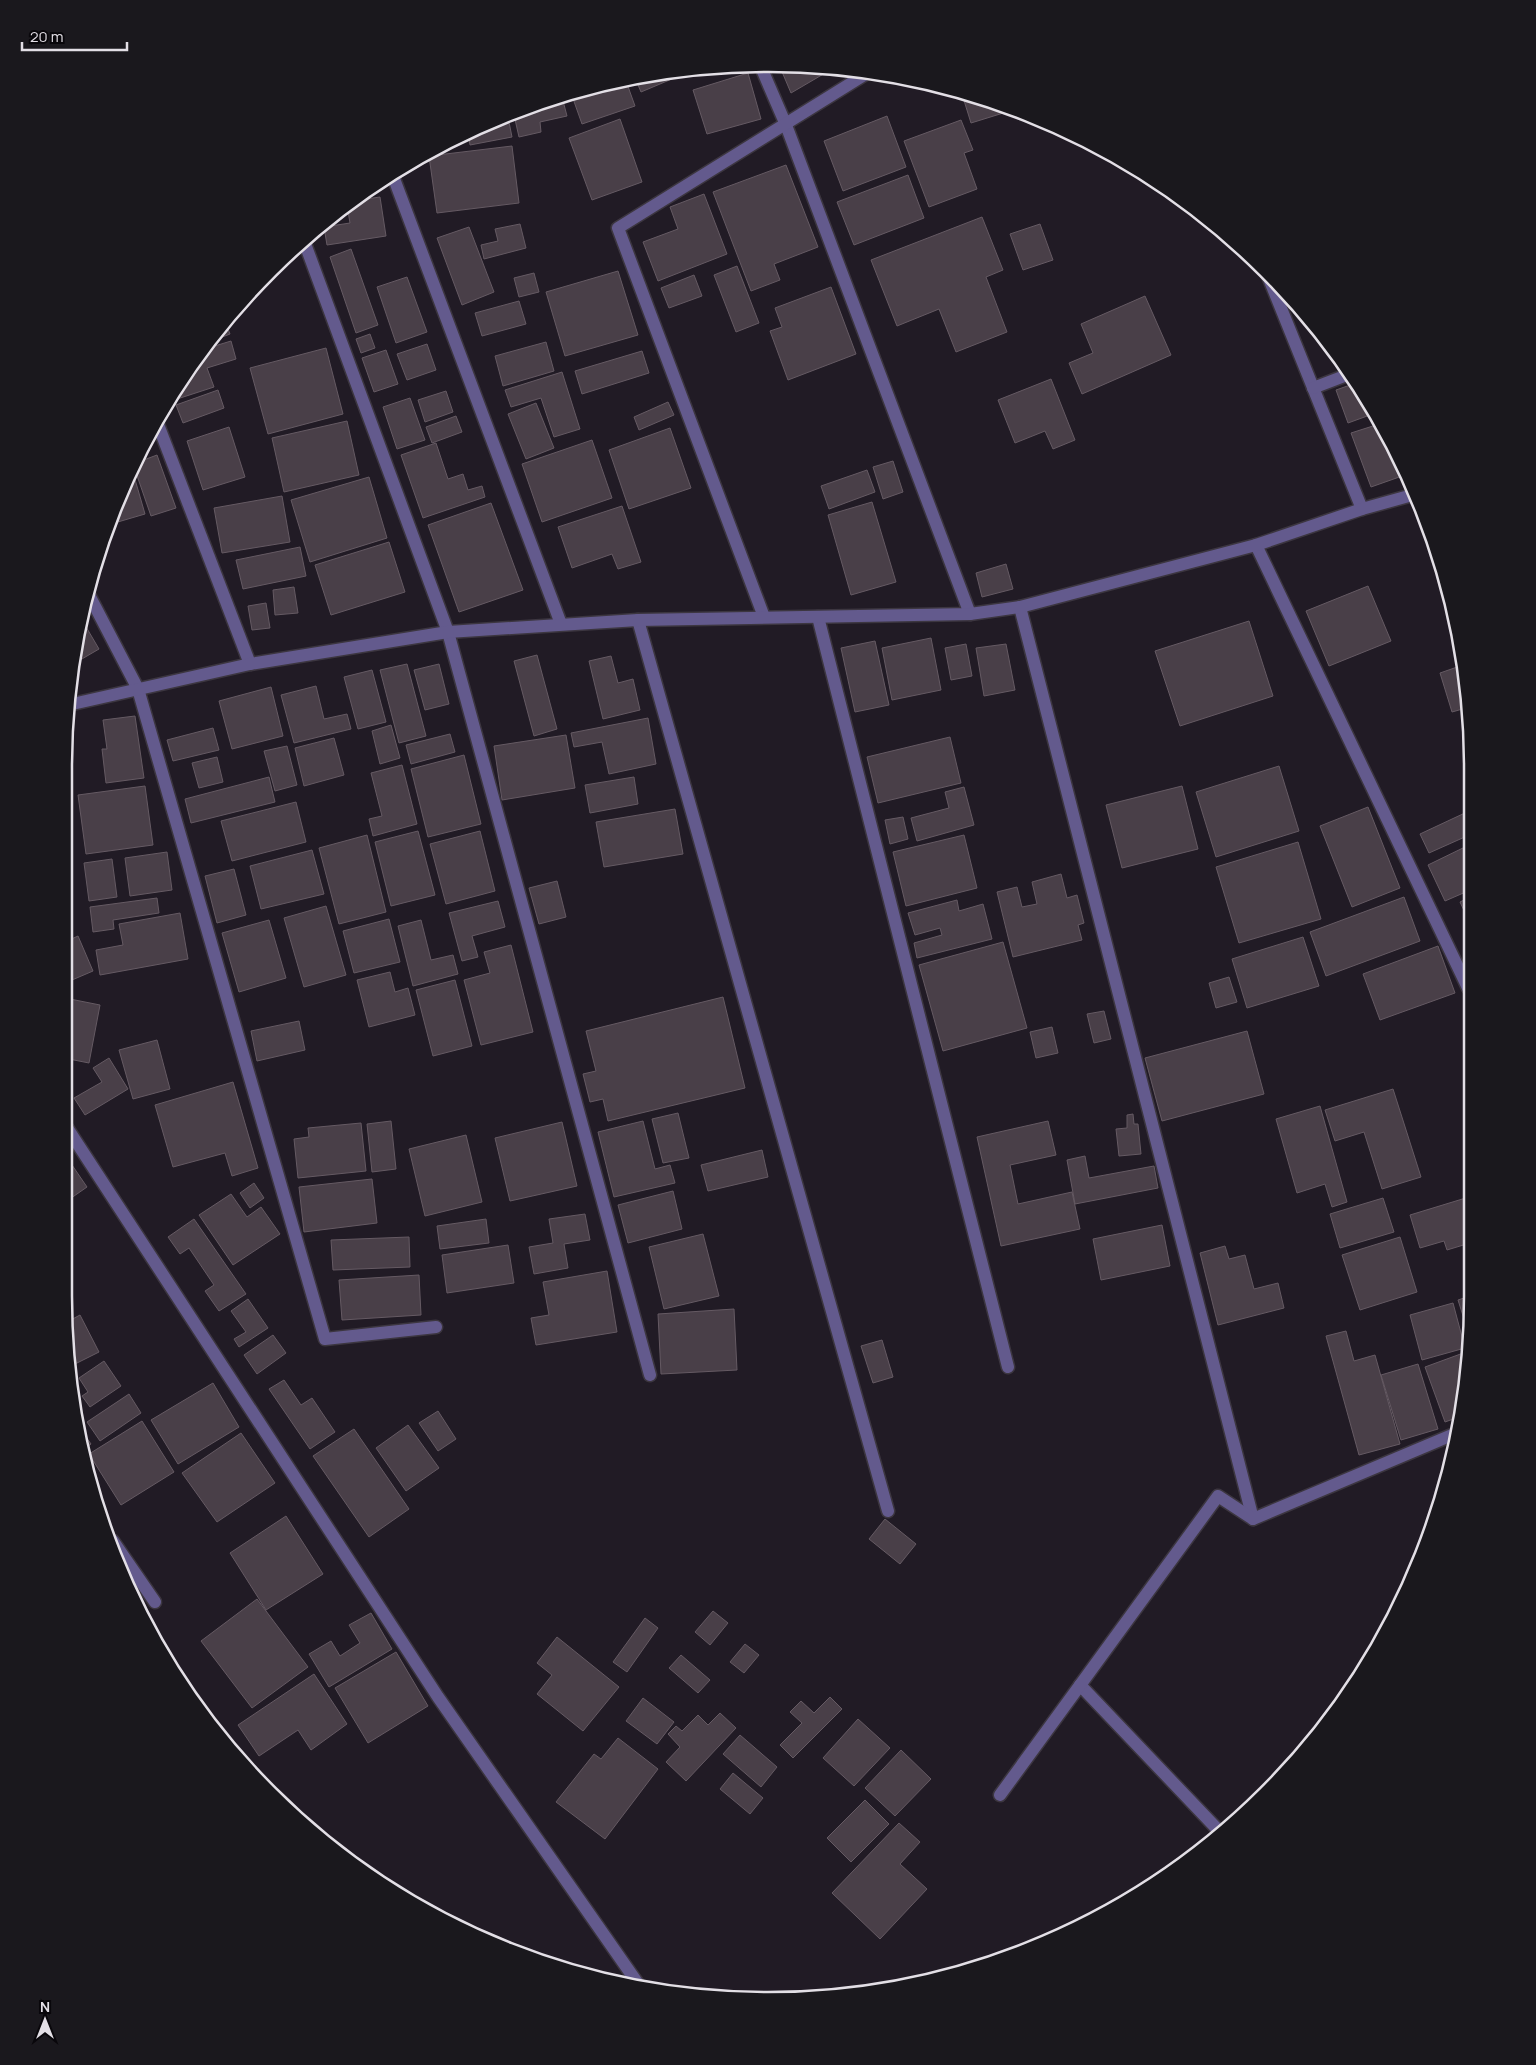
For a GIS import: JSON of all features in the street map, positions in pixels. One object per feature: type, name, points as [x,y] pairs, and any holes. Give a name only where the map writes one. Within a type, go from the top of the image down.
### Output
[{"type":"street","points":[[764,72],[786,125],[970,614]]},
{"type":"street","points":[[764,618],[618,228],[859,78]]},
{"type":"street","points":[[395,182],[561,624]]},
{"type":"street","points":[[307,247],[448,632],[650,1376]]},
{"type":"street","points":[[1274,291],[1362,508]]},
{"type":"street","points":[[1313,388],[1342,377]]},
{"type":"street","points":[[160,431],[250,664]]},
{"type":"street","points":[[76,703],[250,664],[448,632],[638,620],[970,614],[1020,607],[1256,545],[1362,508],[1408,496]]},
{"type":"street","points":[[1256,545],[1464,980]]},
{"type":"street","points":[[93,602],[138,689],[325,1339],[436,1326]]},
{"type":"street","points":[[1020,607],[1253,1519]]},
{"type":"street","points":[[818,617],[1008,1367]]},
{"type":"street","points":[[638,620],[888,1511]]},
{"type":"street","points":[[72,1135],[438,1697],[635,1980]]},
{"type":"street","points":[[1253,1519],[1449,1436]]},
{"type":"street","points":[[1000,1795],[1218,1496],[1253,1519]]},
{"type":"street","points":[[121,1553],[155,1602]]},
{"type":"street","points":[[1080,1685],[1217,1828]]},
{"type":"building","points":[[748,73],[761,119],[707,134],[693,90]]},
{"type":"building","points":[[782,73],[822,75],[791,93]]},
{"type":"building","points":[[672,79],[641,92],[638,85]]},
{"type":"building","points":[[628,87],[635,106],[582,124],[574,100]]},
{"type":"building","points":[[964,101],[1003,113],[971,123]]},
{"type":"building","points":[[564,103],[567,116],[540,122],[541,132],[519,137],[515,120]]},
{"type":"building","points":[[887,116],[906,167],[843,191],[824,141]]},
{"type":"building","points":[[620,119],[642,182],[592,200],[569,138]]},
{"type":"building","points":[[961,120],[973,150],[964,153],[977,189],[929,207],[904,141]]},
{"type":"building","points":[[509,122],[512,137],[470,145],[469,140]]},
{"type":"building","points":[[512,146],[519,203],[437,213],[430,161],[441,155]]},
{"type":"building","points":[[786,165],[818,247],[774,264],[780,280],[751,291],[713,192]]},
{"type":"building","points":[[908,175],[924,218],[854,245],[837,202]]},
{"type":"building","points":[[704,194],[727,254],[658,281],[643,242],[678,229],[670,207]]},
{"type":"building","points":[[380,197],[386,236],[327,245],[325,232],[333,226],[350,223],[348,214],[370,198]]},
{"type":"building","points":[[982,217],[1003,270],[986,277],[1007,332],[956,352],[939,309],[897,326],[871,260]]},
{"type":"building","points":[[520,224],[526,248],[484,259],[481,245],[498,241],[495,229]]},
{"type":"building","points":[[1040,224],[1053,260],[1023,270],[1010,234]]},
{"type":"building","points":[[469,227],[494,292],[462,305],[437,238]]},
{"type":"building","points":[[351,249],[378,325],[356,333],[330,257]]},
{"type":"building","points":[[737,266],[759,323],[736,332],[714,275]]},
{"type":"building","points":[[618,271],[638,335],[565,356],[546,292]]},
{"type":"building","points":[[534,273],[539,292],[519,297],[514,278]]},
{"type":"building","points":[[694,275],[702,296],[669,308],[661,288]]},
{"type":"building","points":[[407,277],[427,332],[396,343],[377,287]]},
{"type":"building","points":[[831,287],[856,354],[788,380],[770,331],[782,327],[775,308]]},
{"type":"building","points":[[1145,296],[1171,355],[1082,394],[1069,363],[1093,353],[1081,324]]},
{"type":"building","points":[[519,301],[526,324],[482,336],[475,313]]},
{"type":"building","points":[[228,330],[230,334],[223,337]]},
{"type":"building","points":[[370,334],[375,348],[361,353],[356,339]]},
{"type":"building","points":[[231,341],[236,359],[207,368],[214,387],[180,398],[190,382],[215,346]]},
{"type":"building","points":[[546,342],[554,371],[503,386],[495,356]]},
{"type":"building","points":[[427,344],[436,370],[407,380],[397,354]]},
{"type":"building","points":[[326,348],[343,414],[268,434],[250,368]]},
{"type":"building","points":[[386,350],[398,384],[374,392],[362,358]]},
{"type":"building","points":[[642,351],[649,373],[582,394],[575,371]]},
{"type":"building","points":[[562,372],[580,429],[554,437],[541,398],[511,407],[505,390]]},
{"type":"building","points":[[1051,379],[1075,440],[1053,449],[1045,431],[1015,443],[998,400]]},
{"type":"building","points":[[1348,386],[1367,416],[1348,423],[1336,390]]},
{"type":"building","points":[[218,390],[224,408],[183,423],[176,405]]},
{"type":"building","points":[[446,391],[453,412],[425,422],[418,400]]},
{"type":"building","points":[[410,398],[425,440],[397,449],[383,407]]},
{"type":"building","points":[[668,402],[674,415],[639,430],[634,417]]},
{"type":"building","points":[[536,403],[554,448],[526,459],[508,414]]},
{"type":"building","points":[[456,416],[462,432],[432,443],[426,427]]},
{"type":"building","points":[[347,421],[359,475],[284,492],[272,438]]},
{"type":"building","points":[[1373,426],[1400,477],[1371,487],[1351,433]]},
{"type":"building","points":[[229,427],[245,477],[203,490],[187,441]]},
{"type":"building","points":[[670,428],[691,488],[629,509],[609,450]]},
{"type":"building","points":[[592,440],[612,498],[542,522],[522,464]]},
{"type":"building","points":[[436,443],[448,479],[463,474],[468,490],[482,486],[485,497],[423,518],[401,455]]},
{"type":"building","points":[[157,455],[176,508],[151,516],[137,476],[144,460]]},
{"type":"building","points":[[893,461],[903,492],[883,499],[873,467]]},
{"type":"building","points":[[867,470],[875,492],[829,509],[821,486]]},
{"type":"building","points":[[369,477],[387,538],[310,562],[291,500]]},
{"type":"building","points":[[135,480],[145,514],[117,522]]},
{"type":"building","points":[[282,496],[290,542],[222,553],[214,508]]},
{"type":"building","points":[[872,502],[896,582],[851,595],[828,515]]},
{"type":"building","points":[[491,503],[523,590],[459,612],[428,525]]},
{"type":"building","points":[[622,506],[641,562],[618,569],[612,554],[572,568],[558,527]]},
{"type":"building","points":[[389,542],[405,592],[331,615],[315,565]]},
{"type":"building","points":[[300,547],[306,576],[243,589],[236,560]]},
{"type":"building","points":[[1006,564],[1013,589],[982,597],[976,573]]},
{"type":"building","points":[[1368,586],[1391,641],[1329,666],[1306,611]]},
{"type":"building","points":[[294,587],[298,613],[275,615],[273,590]]},
{"type":"building","points":[[266,603],[270,628],[252,630],[248,606]]},
{"type":"building","points":[[1249,621],[1273,696],[1180,726],[1155,651]]},
{"type":"building","points":[[87,628],[99,649],[81,659]]},
{"type":"building","points":[[931,638],[941,690],[892,700],[882,648]]},
{"type":"building","points":[[875,641],[889,705],[855,712],[841,648]]},
{"type":"building","points":[[966,644],[972,676],[951,680],[945,648]]},
{"type":"building","points":[[1006,644],[1015,690],[984,696],[976,648]]},
{"type":"building","points":[[537,655],[557,729],[534,736],[514,661]]},
{"type":"building","points":[[611,656],[618,683],[633,679],[640,710],[603,719],[589,661]]},
{"type":"building","points":[[407,664],[426,736],[399,743],[380,670]]},
{"type":"building","points":[[439,664],[449,704],[425,710],[414,670]]},
{"type":"building","points":[[1456,667],[1461,709],[1452,712],[1440,673]]},
{"type":"building","points":[[372,670],[386,722],[358,729],[344,677]]},
{"type":"building","points":[[316,686],[324,719],[347,714],[351,729],[294,743],[281,695]]},
{"type":"building","points":[[271,687],[283,736],[232,749],[219,701]]},
{"type":"building","points":[[135,716],[144,778],[106,783],[102,749],[107,749],[103,720]]},
{"type":"building","points":[[648,718],[656,764],[609,774],[602,742],[574,747],[571,733]]},
{"type":"building","points":[[391,725],[400,758],[380,764],[372,731]]},
{"type":"building","points":[[213,728],[219,750],[173,761],[167,740]]},
{"type":"building","points":[[450,734],[455,752],[411,764],[406,745]]},
{"type":"building","points":[[566,735],[575,788],[502,800],[494,746]]},
{"type":"building","points":[[950,737],[961,783],[878,803],[867,757]]},
{"type":"building","points":[[334,738],[344,775],[304,786],[295,748]]},
{"type":"building","points":[[287,746],[297,785],[275,791],[264,751]]},
{"type":"building","points":[[464,755],[481,824],[428,837],[411,769]]},
{"type":"building","points":[[217,757],[223,782],[199,788],[192,763]]},
{"type":"building","points":[[402,765],[417,824],[373,836],[369,819],[382,816],[371,773]]},
{"type":"building","points":[[1279,766],[1299,831],[1216,857],[1196,792]]},
{"type":"building","points":[[269,777],[275,802],[191,823],[185,799]]},
{"type":"building","points":[[634,777],[638,804],[590,813],[585,785]]},
{"type":"building","points":[[145,786],[153,845],[86,854],[78,795]]},
{"type":"building","points":[[1182,786],[1198,849],[1122,868],[1106,805]]},
{"type":"building","points":[[964,787],[974,825],[917,841],[911,818],[949,808],[945,792]]},
{"type":"building","points":[[296,802],[306,842],[232,861],[221,821]]},
{"type":"building","points":[[1368,807],[1400,888],[1352,907],[1320,826]]},
{"type":"building","points":[[675,809],[683,854],[604,867],[596,822]]},
{"type":"building","points":[[1464,813],[1464,837],[1429,853],[1420,834]]},
{"type":"building","points":[[903,817],[908,839],[890,844],[885,820]]},
{"type":"building","points":[[418,831],[435,895],[391,906],[375,842]]},
{"type":"building","points":[[480,831],[495,891],[446,904],[430,844]]},
{"type":"building","points":[[367,835],[386,912],[339,924],[319,848]]},
{"type":"building","points":[[964,835],[977,888],[906,906],[893,852]]},
{"type":"building","points":[[1298,842],[1321,919],[1239,943],[1216,867]]},
{"type":"building","points":[[1464,847],[1464,893],[1445,901],[1428,865]]},
{"type":"building","points":[[312,850],[324,894],[261,909],[250,866]]},
{"type":"building","points":[[167,852],[172,890],[130,896],[125,858]]},
{"type":"building","points":[[112,859],[117,897],[89,901],[84,863]]},
{"type":"building","points":[[234,869],[246,915],[217,923],[205,876]]},
{"type":"building","points":[[1061,874],[1067,898],[1077,895],[1084,923],[1078,925],[1082,940],[1013,957],[997,892],[1017,887],[1022,907],[1037,904],[1032,882]]},
{"type":"building","points":[[557,881],[566,917],[539,924],[529,888]]},
{"type":"building","points":[[1404,897],[1420,941],[1326,976],[1310,932]]},
{"type":"building","points":[[157,898],[159,913],[113,920],[114,929],[93,932],[90,907]]},
{"type":"building","points":[[957,900],[959,911],[983,904],[992,939],[917,958],[914,943],[942,935],[940,928],[915,935],[908,913]]},
{"type":"building","points":[[1464,900],[1464,910],[1460,902]]},
{"type":"building","points":[[498,901],[505,927],[472,936],[478,957],[462,961],[449,913]]},
{"type":"building","points":[[326,906],[346,975],[304,987],[284,918]]},
{"type":"building","points":[[180,913],[188,959],[100,975],[96,950],[123,945],[119,924]]},
{"type":"building","points":[[389,919],[400,962],[354,973],[343,931]]},
{"type":"building","points":[[269,920],[286,978],[239,992],[222,933]]},
{"type":"building","points":[[421,920],[431,960],[453,955],[458,974],[413,986],[398,926]]},
{"type":"building","points":[[78,936],[93,971],[72,980],[72,939]]},
{"type":"building","points":[[1303,937],[1319,986],[1247,1008],[1232,959]]},
{"type":"building","points":[[1003,942],[1027,1028],[943,1051],[919,965]]},
{"type":"building","points":[[511,945],[533,1032],[481,1045],[464,980],[490,973],[484,952]]},
{"type":"building","points":[[1438,946],[1455,993],[1380,1020],[1363,974]]},
{"type":"building","points":[[390,972],[395,992],[408,988],[415,1015],[369,1027],[357,980]]},
{"type":"building","points":[[1229,977],[1237,1002],[1216,1008],[1209,983]]},
{"type":"building","points":[[455,980],[472,1046],[433,1056],[416,990]]},
{"type":"building","points":[[723,997],[745,1088],[608,1121],[603,1099],[590,1102],[583,1074],[596,1071],[586,1031]]},
{"type":"building","points":[[72,999],[100,1005],[89,1063],[72,1060]]},
{"type":"building","points":[[1104,1011],[1111,1039],[1094,1043],[1087,1014]]},
{"type":"building","points":[[299,1021],[305,1050],[257,1061],[251,1031]]},
{"type":"building","points":[[1052,1027],[1058,1053],[1036,1058],[1030,1032]]},
{"type":"building","points":[[1247,1031],[1264,1094],[1162,1121],[1145,1058]]},
{"type":"building","points":[[157,1040],[170,1089],[133,1099],[119,1050]]},
{"type":"building","points":[[109,1058],[128,1089],[85,1115],[74,1098],[102,1082],[93,1068]]},
{"type":"building","points":[[233,1082],[258,1168],[232,1176],[225,1153],[173,1167],[155,1105]]},
{"type":"building","points":[[1393,1089],[1421,1177],[1382,1189],[1364,1132],[1335,1141],[1325,1110]]},
{"type":"building","points":[[1320,1106],[1347,1202],[1332,1207],[1325,1184],[1297,1193],[1276,1119]]},
{"type":"building","points":[[678,1113],[689,1158],[663,1163],[652,1119]]},
{"type":"building","points":[[1133,1114],[1134,1124],[1138,1124],[1141,1154],[1119,1156],[1116,1129],[1127,1128],[1127,1115]]},
{"type":"building","points":[[391,1121],[396,1169],[372,1172],[367,1124]]},
{"type":"building","points":[[643,1121],[655,1169],[670,1165],[675,1183],[614,1197],[598,1132]]},
{"type":"building","points":[[1048,1121],[1056,1155],[1010,1165],[1018,1204],[1072,1192],[1080,1229],[1001,1246],[977,1137]]},
{"type":"building","points":[[562,1122],[577,1186],[510,1201],[495,1138]]},
{"type":"building","points":[[361,1123],[366,1171],[298,1178],[294,1139],[309,1137],[308,1128]]},
{"type":"building","points":[[466,1135],[482,1202],[425,1216],[409,1149]]},
{"type":"building","points":[[762,1150],[768,1177],[708,1191],[701,1165]]},
{"type":"building","points":[[1085,1156],[1089,1178],[1154,1166],[1158,1188],[1075,1204],[1067,1160]]},
{"type":"building","points":[[72,1165],[87,1187],[72,1197]]},
{"type":"building","points":[[372,1179],[377,1223],[304,1232],[299,1187]]},
{"type":"building","points":[[254,1183],[264,1198],[250,1208],[240,1193]]},
{"type":"building","points":[[673,1191],[682,1229],[628,1243],[618,1205]]},
{"type":"building","points":[[231,1194],[247,1217],[261,1207],[280,1234],[233,1265],[199,1215]]},
{"type":"building","points":[[1383,1198],[1394,1232],[1340,1248],[1330,1214]]},
{"type":"building","points":[[1464,1199],[1464,1245],[1447,1250],[1444,1241],[1420,1248],[1410,1215]]},
{"type":"building","points":[[585,1214],[590,1240],[564,1244],[568,1268],[534,1274],[529,1247],[553,1243],[549,1219]]},
{"type":"building","points":[[194,1219],[246,1294],[219,1311],[205,1291],[214,1285],[189,1248],[180,1254],[168,1237]]},
{"type":"building","points":[[486,1219],[489,1243],[440,1249],[437,1226]]},
{"type":"building","points":[[1162,1225],[1170,1266],[1101,1280],[1093,1239]]},
{"type":"building","points":[[703,1234],[719,1296],[664,1309],[649,1247]]},
{"type":"building","points":[[409,1237],[410,1267],[333,1270],[331,1240]]},
{"type":"building","points":[[1400,1237],[1417,1292],[1360,1310],[1342,1255]]},
{"type":"building","points":[[508,1245],[514,1283],[447,1293],[442,1255]]},
{"type":"building","points":[[1225,1246],[1229,1259],[1245,1255],[1254,1289],[1278,1283],[1284,1308],[1218,1325],[1200,1253]]},
{"type":"building","points":[[607,1271],[617,1332],[536,1345],[531,1318],[549,1315],[543,1282]]},
{"type":"building","points":[[419,1275],[421,1315],[342,1320],[339,1280]]},
{"type":"building","points":[[1464,1298],[1463,1316],[1458,1300]]},
{"type":"building","points":[[248,1299],[268,1328],[239,1347],[234,1339],[246,1332],[231,1311]]},
{"type":"building","points":[[1453,1303],[1462,1338],[1461,1349],[1422,1360],[1410,1315]]},
{"type":"building","points":[[734,1309],[737,1370],[661,1374],[658,1314]]},
{"type":"building","points":[[80,1315],[99,1352],[76,1364],[74,1342],[73,1319]]},
{"type":"building","points":[[1346,1331],[1354,1361],[1375,1355],[1400,1444],[1359,1455],[1326,1336]]},
{"type":"building","points":[[273,1335],[286,1353],[257,1374],[244,1355]]},
{"type":"building","points":[[882,1340],[893,1377],[873,1383],[861,1346]]},
{"type":"building","points":[[1461,1354],[1452,1419],[1445,1422],[1425,1367]]},
{"type":"building","points":[[104,1361],[121,1386],[90,1407],[82,1396],[88,1392],[79,1378]]},
{"type":"building","points":[[1418,1364],[1438,1429],[1401,1440],[1381,1375]]},
{"type":"building","points":[[284,1380],[301,1405],[312,1398],[335,1432],[310,1449],[269,1389]]},
{"type":"building","points":[[213,1383],[239,1427],[178,1464],[151,1420]]},
{"type":"building","points":[[129,1394],[141,1413],[100,1441],[87,1422]]},
{"type":"building","points":[[438,1411],[456,1439],[438,1451],[419,1423]]},
{"type":"building","points":[[142,1421],[174,1472],[121,1505],[92,1458],[91,1453]]},
{"type":"building","points":[[408,1425],[439,1468],[406,1491],[376,1448]]},
{"type":"building","points":[[354,1429],[409,1509],[369,1537],[313,1456]]},
{"type":"building","points":[[241,1433],[275,1483],[217,1522],[182,1473]]},
{"type":"building","points":[[286,1516],[323,1574],[266,1610],[230,1553]]},
{"type":"building","points":[[885,1519],[916,1544],[900,1564],[869,1539]]},
{"type":"building","points":[[257,1599],[308,1667],[252,1708],[201,1641]]},
{"type":"building","points":[[713,1611],[728,1623],[710,1645],[695,1632]]},
{"type":"building","points":[[371,1613],[392,1649],[329,1687],[309,1654],[331,1641],[340,1656],[360,1643],[349,1625]]},
{"type":"building","points":[[645,1618],[658,1628],[627,1672],[613,1662]]},
{"type":"building","points":[[557,1637],[619,1687],[583,1731],[537,1694],[552,1675],[537,1663]]},
{"type":"building","points":[[745,1644],[759,1655],[744,1673],[730,1662]]},
{"type":"building","points":[[396,1652],[428,1706],[368,1743],[335,1688]]},
{"type":"building","points":[[681,1655],[710,1680],[698,1693],[669,1668]]},
{"type":"building","points":[[314,1674],[347,1724],[311,1750],[298,1730],[259,1756],[238,1725]]},
{"type":"building","points":[[830,1697],[842,1709],[793,1758],[780,1745],[802,1723],[790,1712],[801,1701],[814,1713]]},
{"type":"building","points":[[643,1698],[674,1722],[657,1744],[626,1721]]},
{"type":"building","points":[[720,1713],[736,1728],[686,1781],[666,1762],[680,1747],[668,1734],[676,1726],[682,1731],[698,1715],[708,1725]]},
{"type":"building","points":[[858,1719],[890,1748],[854,1786],[823,1758]]},
{"type":"building","points":[[740,1735],[777,1767],[761,1787],[723,1754]]},
{"type":"building","points":[[618,1738],[658,1769],[605,1839],[556,1802],[594,1754],[601,1759]]},
{"type":"building","points":[[901,1750],[931,1779],[895,1816],[865,1788]]},
{"type":"building","points":[[733,1773],[763,1798],[750,1814],[720,1789]]},
{"type":"building","points":[[865,1800],[889,1824],[851,1862],[827,1838]]},
{"type":"building","points":[[899,1823],[920,1842],[900,1864],[927,1889],[880,1939],[832,1893]]}]
